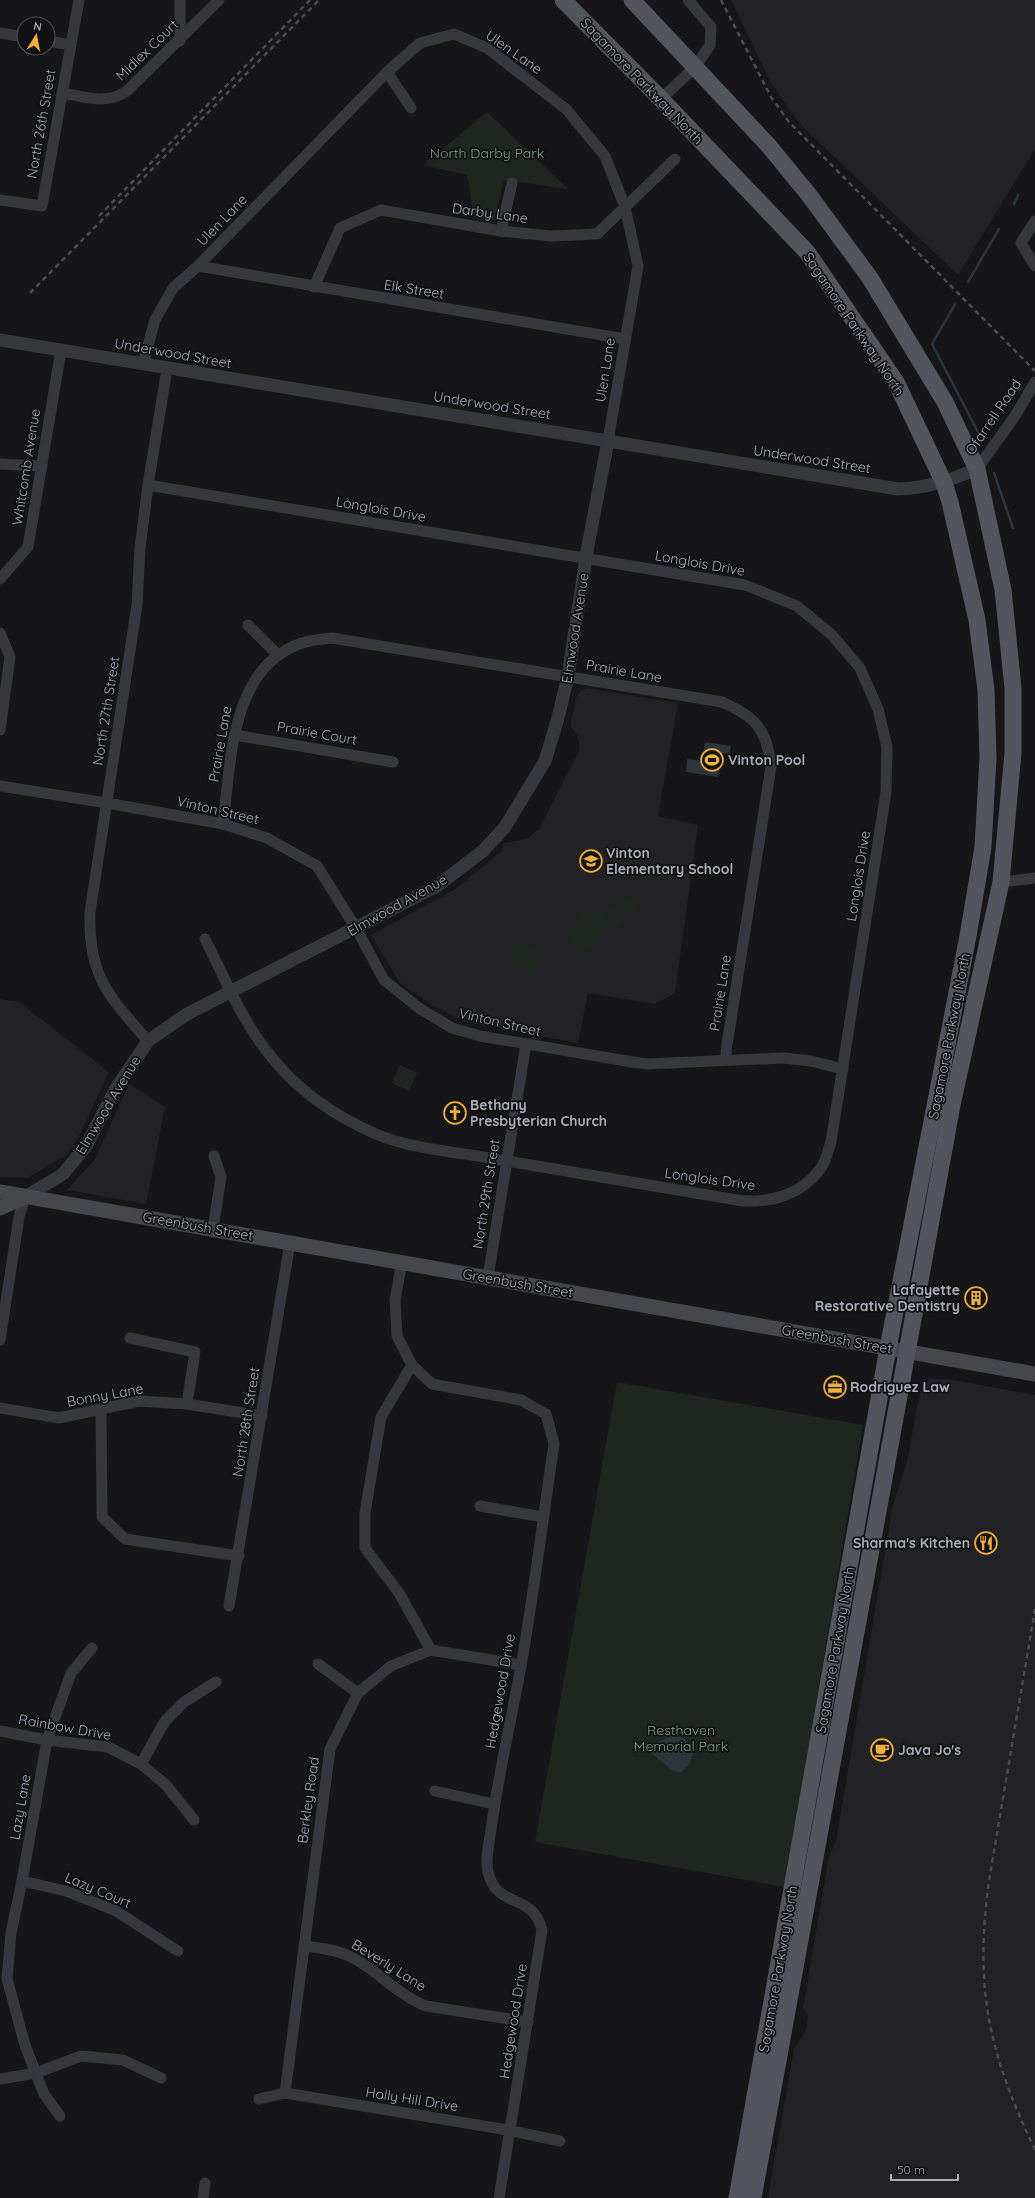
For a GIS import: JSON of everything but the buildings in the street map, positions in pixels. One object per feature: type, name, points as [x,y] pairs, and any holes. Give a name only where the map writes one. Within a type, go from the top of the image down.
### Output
[{"type":"main road","name":"Sagamore Parkway North","points":[[563,0],[661,99],[807,252],[896,382],[944,483],[977,620],[986,690],[988,758],[983,847],[968,936],[888,1348],[737,2198]]},
{"type":"main road","name":"Sagamore Parkway North","points":[[632,0],[696,66],[768,145],[809,195],[870,278],[944,402],[977,468],[1003,590],[1013,688],[1013,753],[1001,882],[952,1104],[753,2198]]},
{"type":"main road","name":"Greenbush Street","points":[[0,1192],[213,1228],[1035,1374]]},
{"type":"main road","name":"Elmwood Avenue","points":[[0,1208],[25,1197]]},
{"type":"street","name":"North 26th Street","points":[[0,200],[42,206],[79,0]]},
{"type":"street","points":[[180,0],[180,41]]},
{"type":"street","name":"Midlex Court","points":[[62,93],[103,100],[119,97],[180,41],[219,0]]},
{"type":"street","points":[[661,99],[696,66],[710,46],[711,27],[688,0]]},
{"type":"street","points":[[0,33],[16,36]]},
{"type":"street","name":"Ulen Lane","points":[[143,364],[155,320],[173,288],[198,266],[387,72],[420,43],[454,34],[487,48],[566,109],[605,156],[625,207],[638,266],[608,441]]},
{"type":"street","points":[[56,42],[71,45]]},
{"type":"street","points":[[387,72],[411,108]]},
{"type":"street","name":"Darby Lane","points":[[314,287],[340,228],[381,210],[501,231],[551,236],[597,234],[675,159]]},
{"type":"street","points":[[501,231],[512,183]]},
{"type":"street","points":[[1035,222],[1021,243],[1035,266]]},
{"type":"street","name":"Elk Street","points":[[198,266],[625,339]]},
{"type":"street","name":"Underwood Street","points":[[0,340],[167,369],[898,489],[921,488],[944,483],[977,468]]},
{"type":"street","name":"Whitcomb Avenue","points":[[0,579],[28,547],[61,350]]},
{"type":"street","name":"North 27th Street","points":[[148,1041],[104,987],[93,960],[89,935],[90,912],[137,605],[140,548],[148,485],[167,369]]},
{"type":"street","name":"Ofarrell Road","points":[[977,468],[1015,416],[1035,382]]},
{"type":"street","name":"Elmwood Avenue","points":[[25,1197],[63,1174],[86,1146],[115,1090],[148,1041],[187,1014],[437,886],[483,851],[505,827],[545,761],[568,676],[586,560],[608,441]]},
{"type":"street","points":[[0,464],[42,466]]},
{"type":"street","name":"Longlois Drive","points":[[148,485],[586,560],[745,585],[797,606],[832,635],[860,668],[878,709],[887,747],[886,792],[831,1142],[821,1167],[807,1183],[788,1195],[764,1201],[743,1201],[412,1144],[378,1135],[345,1119],[319,1103],[273,1060],[250,1029],[205,939]]},
{"type":"street","points":[[248,625],[278,655]]},
{"type":"street","points":[[0,633],[10,657],[0,730]]},
{"type":"street","name":"Prairie Lane","points":[[223,824],[235,735],[242,704],[252,683],[278,655],[300,643],[332,638],[722,702],[741,711],[757,725],[768,744],[771,767],[726,1052],[726,1060]]},
{"type":"street","name":"Prairie Court","points":[[235,735],[393,762]]},
{"type":"street","name":"Vinton Street","points":[[0,786],[107,803],[223,824],[267,838],[317,866],[356,928],[384,980],[419,1008],[452,1028],[480,1036],[640,1063],[783,1058],[811,1061],[843,1069]]},
{"type":"street","points":[[1001,882],[1035,878]]},
{"type":"street","name":"North 29th Street","points":[[488,1277],[526,1044]]},
{"type":"street","points":[[213,1228],[221,1177],[214,1156]]},
{"type":"street","points":[[0,1340],[18,1217],[25,1197]]},
{"type":"street","name":"North 28th Street","points":[[229,1606],[239,1556],[290,1242]]},
{"type":"street","name":"Hedgewood Drive","points":[[402,1262],[395,1300],[397,1336],[412,1366],[432,1384],[521,1400],[546,1414],[554,1444],[521,1665],[494,1804],[487,1860],[489,1877],[494,1887],[502,1895],[529,1907],[536,1913],[542,1930],[511,2131],[499,2198]]},
{"type":"street","points":[[130,1338],[195,1352],[187,1404]]},
{"type":"street","points":[[412,1366],[381,1416],[365,1513],[365,1548],[399,1593],[431,1650],[521,1665]]},
{"type":"street","name":"Bonny Lane","points":[[0,1408],[59,1418],[139,1401],[187,1404],[262,1416]]},
{"type":"street","points":[[101,1409],[102,1517],[125,1539],[239,1556]]},
{"type":"street","points":[[480,1506],[543,1517]]},
{"type":"street","name":"Lazy Lane","points":[[60,2116],[44,2094],[25,2045],[7,1979],[11,1933],[22,1881],[46,1740],[71,1673],[92,1648]]},
{"type":"street","name":"Berkley Road","points":[[285,2093],[330,1749],[358,1693],[391,1666],[431,1650]]},
{"type":"street","points":[[318,1664],[358,1693]]},
{"type":"street","points":[[141,1764],[165,1721],[184,1702],[216,1682]]},
{"type":"street","name":"Rainbow Drive","points":[[0,1731],[46,1740],[108,1747],[141,1764],[166,1785],[194,1820]]},
{"type":"street","points":[[435,1791],[494,1804]]},
{"type":"street","name":"Lazy Court","points":[[22,1881],[66,1891],[116,1911],[178,1951]]},
{"type":"street","name":"Beverly Lane","points":[[304,1946],[330,1949],[349,1956],[411,2000],[426,2006],[528,2022]]},
{"type":"street","points":[[0,2079],[36,2073],[81,2056],[123,2060],[161,2078]]},
{"type":"street","name":"Holly Hill Drive","points":[[259,2099],[285,2093],[511,2131],[560,2141]]},
{"type":"street","points":[[203,2198],[205,2183]]},
{"type":"shaded area","points":[[731,0],[1035,0],[1035,149],[958,275],[799,123],[771,83]]},
{"type":"shaded area","name":"Vinton Elementary School","points":[[586,688],[678,703],[658,816],[698,825],[675,993],[655,1004],[588,993],[578,1043],[466,1022],[432,1005],[400,983],[371,935],[454,890],[501,852],[504,843],[527,839],[539,829],[580,749],[577,735],[571,727],[571,722],[577,694]]},
{"type":"shaded area","name":"Vinton Pool","points":[[705,742],[731,746],[729,754],[722,753],[718,777],[686,772],[687,759],[702,761]]},
{"type":"shaded area","points":[[0,999],[19,1002],[109,1072],[78,1138],[65,1156],[27,1178],[0,1177]]},
{"type":"shaded area","points":[[129,1084],[165,1107],[146,1204],[67,1190],[95,1159]]},
{"type":"shaded area","points":[[930,1378],[953,1380],[1035,1395],[1035,2198],[768,2198],[794,2049],[806,2030],[808,2016],[803,2008],[829,1857],[836,1841],[893,1505],[908,1458],[917,1407],[922,1389]]},
{"type":"shaded area","points":[[674,1735],[688,1741],[693,1751],[690,1762],[680,1773],[673,1771],[650,1752],[652,1744]]},
{"type":"green space","name":"North Darby Park","points":[[487,112],[568,189],[504,180],[494,220],[474,217],[467,175],[423,165]]},
{"type":"green space","points":[[624,896],[646,902],[616,927],[607,914],[592,952],[568,943],[583,905],[604,913]]},
{"type":"green space","points":[[515,941],[541,949],[534,974],[507,966]]},
{"type":"green space","points":[[400,1065],[417,1073],[409,1091],[392,1083]]},
{"type":"green space","name":"Resthaven Memorial Park","points":[[617,1382],[863,1425],[785,1887],[535,1842]]},
{"type":"waterway","points":[[1014,204],[1018,195]]},
{"type":"waterway","points":[[968,282],[999,229]]},
{"type":"waterway","points":[[955,304],[932,344],[980,436]]},
{"type":"waterway","points":[[994,473],[1013,528]]},
{"type":"railway","points":[[99,216],[310,0]]},
{"type":"railway","points":[[30,293],[319,0]]},
{"type":"railway","points":[[721,0],[771,97],[789,122],[1035,371]]},
{"type":"railway","points":[[1035,1609],[989,1881],[983,1955],[989,2020],[996,2051],[1006,2082],[1035,2150]]},
{"type":"place","name":"Vinton Pool","points":[[712,760]]},
{"type":"place","name":"Vinton Elementary School","points":[[591,861]]},
{"type":"place","name":"Bethany Presbyterian Church","points":[[455,1113]]},
{"type":"place","name":"Lafayette Restorative Dentistry","points":[[976,1298]]},
{"type":"place","name":"Rodriguez Law","points":[[835,1387]]},
{"type":"place","name":"Sharma's Kitchen","points":[[986,1543]]},
{"type":"place","name":"Java Jo's","points":[[882,1750]]}]
